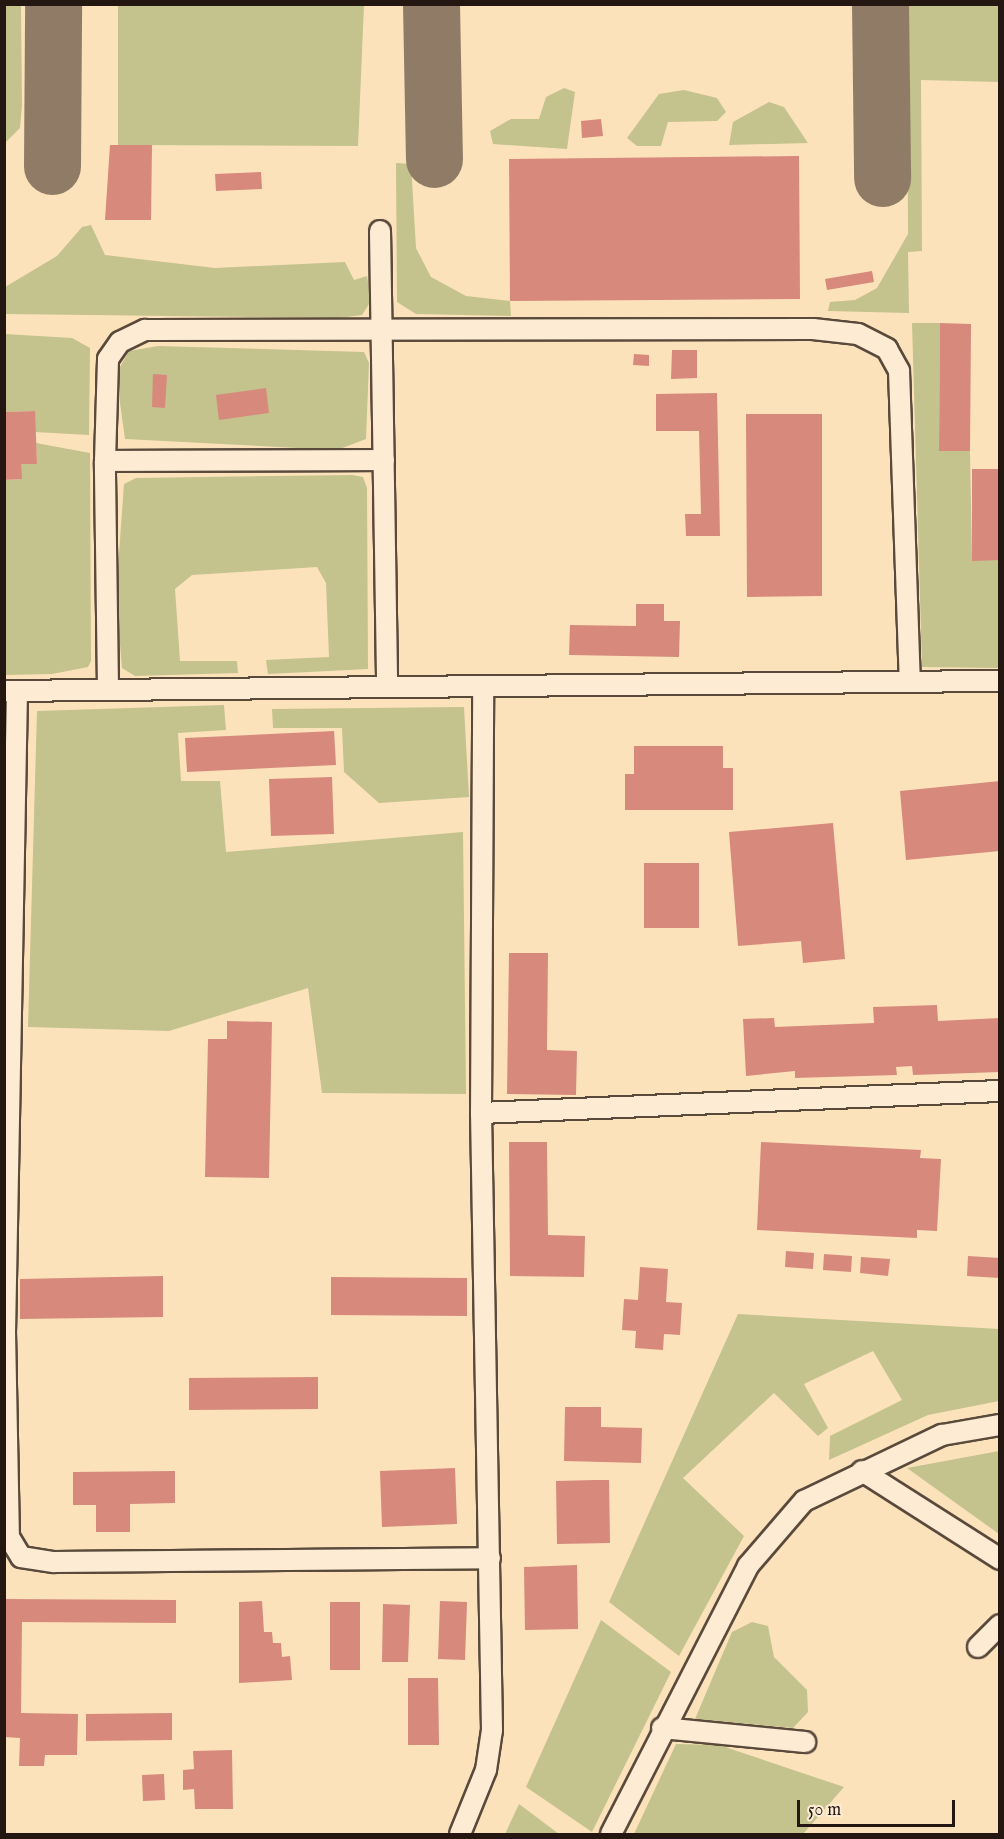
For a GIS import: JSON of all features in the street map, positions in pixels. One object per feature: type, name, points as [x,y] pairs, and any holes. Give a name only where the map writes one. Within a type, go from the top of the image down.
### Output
[{"type":"street","points":[[380,231],[385,328],[387,686]]},
{"type":"street","points":[[108,688],[105,461],[108,359],[120,342],[145,330],[385,328],[813,329],[858,334],[887,349],[899,371],[910,682]]},
{"type":"street","points":[[105,461],[384,460]]},
{"type":"street","points":[[490,1558],[54,1562],[21,1557],[9,1537],[5,1332],[11,691],[387,686],[483,689],[999,681]]},
{"type":"street","points":[[460,1834],[486,1770],[492,1730],[481,1113],[483,689]]},
{"type":"street","points":[[481,1113],[999,1091]]},
{"type":"street","points":[[611,1834],[662,1728],[748,1566],[804,1501],[862,1471],[942,1435],[999,1425]]},
{"type":"street","points":[[862,1471],[999,1559]]},
{"type":"street","points":[[978,1647],[999,1625]]},
{"type":"street","points":[[662,1728],[805,1742]]},
{"type":"shaded area","points":[[4,5],[21,5],[22,105],[20,128],[5,143]]},
{"type":"shaded area","points":[[118,5],[364,5],[358,146],[118,145]]},
{"type":"shaded area","points":[[907,5],[999,5],[999,82],[921,80],[922,251],[908,252],[909,313],[828,311],[830,302],[855,300],[877,288],[908,234]]},
{"type":"shaded area","points":[[564,88],[575,92],[567,149],[493,144],[490,131],[511,119],[539,119],[546,97]]},
{"type":"shaded area","points":[[684,90],[717,98],[726,112],[717,121],[668,122],[661,146],[637,146],[627,138],[659,94]]},
{"type":"shaded area","points":[[769,102],[784,107],[808,143],[729,145],[733,122]]},
{"type":"shaded area","points":[[396,163],[411,164],[416,248],[431,277],[466,296],[510,301],[511,316],[416,314],[397,302]]},
{"type":"shaded area","points":[[91,225],[105,255],[215,268],[345,262],[354,280],[367,276],[371,301],[362,315],[339,318],[5,314],[5,287],[57,256],[82,227]]},
{"type":"shaded area","points":[[912,323],[940,323],[939,450],[970,451],[972,560],[999,560],[999,668],[922,667]]},
{"type":"shaded area","points":[[5,334],[72,338],[90,348],[89,435],[35,432],[34,411],[5,412]]},
{"type":"shaded area","points":[[158,346],[364,352],[369,363],[366,439],[337,450],[125,439],[116,374],[129,351]]},
{"type":"shaded area","points":[[36,443],[90,453],[91,661],[88,667],[52,674],[5,675],[4,480],[21,479],[21,464],[37,464]]},
{"type":"shaded area","points":[[352,475],[363,477],[367,488],[368,669],[268,674],[266,660],[329,657],[326,583],[317,567],[192,575],[175,589],[180,661],[237,661],[238,673],[135,676],[122,668],[116,596],[124,484],[136,478]]},
{"type":"shaded area","points":[[224,705],[226,730],[178,733],[181,781],[220,781],[226,852],[463,832],[466,1094],[322,1093],[308,988],[169,1031],[28,1027],[37,711]]},
{"type":"shaded area","points":[[464,707],[469,797],[379,803],[344,772],[342,728],[273,728],[272,709]]},
{"type":"shaded area","points":[[738,1314],[999,1329],[999,1401],[928,1415],[829,1460],[830,1436],[902,1400],[873,1351],[804,1384],[828,1428],[818,1436],[774,1393],[683,1478],[744,1536],[679,1656],[609,1602]]},
{"type":"shaded area","points":[[999,1451],[999,1534],[907,1468]]},
{"type":"shaded area","points":[[601,1620],[671,1672],[592,1832],[526,1787]]},
{"type":"shaded area","points":[[752,1622],[768,1626],[774,1657],[807,1690],[808,1712],[793,1728],[695,1719],[732,1632]]},
{"type":"shaded area","points":[[676,1744],[719,1745],[844,1787],[803,1834],[634,1834]]},
{"type":"shaded area","points":[[519,1804],[559,1834],[505,1834]]},
{"type":"building","points":[[601,119],[603,136],[582,138],[581,121]]},
{"type":"building","points":[[110,145],[152,145],[151,220],[105,220]]},
{"type":"building","points":[[799,156],[800,299],[510,301],[509,159]]},
{"type":"building","points":[[261,172],[262,189],[216,191],[215,174]]},
{"type":"building","points":[[872,271],[874,282],[827,290],[825,279]]},
{"type":"building","points":[[940,323],[971,324],[970,451],[939,451]]},
{"type":"building","points":[[672,350],[697,350],[697,378],[671,379]]},
{"type":"building","points":[[634,354],[649,355],[649,366],[633,365]]},
{"type":"building","points":[[153,374],[167,375],[165,408],[152,407]]},
{"type":"building","points":[[266,388],[269,413],[219,420],[216,395]]},
{"type":"building","points":[[717,393],[720,536],[686,536],[685,514],[701,514],[699,431],[656,431],[656,394]]},
{"type":"building","points":[[35,411],[37,464],[21,464],[22,479],[4,480],[4,412]]},
{"type":"building","points":[[746,414],[822,414],[822,596],[747,597]]},
{"type":"building","points":[[972,469],[1000,469],[1000,560],[972,561]]},
{"type":"building","points":[[636,604],[664,604],[664,621],[680,621],[679,657],[569,655],[570,625],[636,626]]},
{"type":"building","points":[[334,731],[336,765],[187,772],[185,738]]},
{"type":"building","points":[[634,746],[723,746],[723,768],[733,768],[733,810],[625,810],[625,774],[634,774]]},
{"type":"building","points":[[332,777],[334,834],[271,836],[269,779]]},
{"type":"building","points":[[1000,781],[1000,851],[906,860],[900,791]]},
{"type":"building","points":[[833,823],[845,959],[803,963],[801,941],[738,946],[729,832]]},
{"type":"building","points":[[644,863],[699,863],[699,928],[644,928]]},
{"type":"building","points":[[509,953],[548,953],[547,1050],[577,1051],[576,1095],[507,1094]]},
{"type":"building","points":[[937,1005],[938,1021],[1000,1018],[1000,1072],[913,1075],[912,1066],[896,1067],[897,1075],[795,1078],[795,1071],[746,1076],[743,1019],[774,1018],[775,1027],[874,1023],[873,1007]]},
{"type":"building","points":[[227,1021],[272,1022],[269,1178],[205,1177],[208,1039],[227,1039]]},
{"type":"building","points":[[509,1142],[547,1142],[548,1235],[585,1236],[584,1277],[510,1276]]},
{"type":"building","points":[[761,1142],[921,1150],[920,1158],[941,1159],[937,1231],[917,1230],[917,1238],[757,1230]]},
{"type":"building","points":[[786,1251],[814,1253],[813,1269],[785,1267]]},
{"type":"building","points":[[824,1254],[852,1256],[851,1272],[823,1270]]},
{"type":"building","points":[[968,1256],[1000,1258],[1000,1278],[967,1276]]},
{"type":"building","points":[[861,1257],[890,1259],[888,1276],[860,1273]]},
{"type":"building","points":[[640,1267],[668,1269],[666,1302],[682,1303],[680,1335],[664,1334],[663,1350],[635,1348],[636,1331],[622,1330],[624,1299],[638,1300]]},
{"type":"building","points":[[163,1276],[163,1317],[20,1319],[20,1279]]},
{"type":"building","points":[[331,1277],[467,1278],[467,1316],[331,1315]]},
{"type":"building","points":[[318,1377],[318,1409],[189,1410],[189,1378]]},
{"type":"building","points":[[565,1407],[601,1407],[601,1427],[642,1428],[641,1463],[564,1461]]},
{"type":"building","points":[[455,1468],[457,1524],[382,1527],[380,1471]]},
{"type":"building","points":[[175,1471],[175,1503],[130,1504],[130,1532],[96,1532],[96,1505],[73,1505],[73,1472]]},
{"type":"building","points":[[609,1480],[610,1543],[557,1544],[556,1481]]},
{"type":"building","points":[[577,1565],[578,1629],[525,1630],[524,1567]]},
{"type":"building","points":[[4,1599],[176,1600],[176,1623],[22,1622],[21,1713],[78,1714],[77,1755],[45,1755],[44,1766],[19,1766],[20,1738],[4,1737]]},
{"type":"building","points":[[262,1601],[264,1632],[272,1632],[273,1643],[281,1643],[282,1657],[290,1656],[292,1680],[239,1683],[239,1602]]},
{"type":"building","points":[[440,1601],[467,1602],[465,1660],[438,1659]]},
{"type":"building","points":[[330,1602],[360,1602],[360,1670],[330,1670]]},
{"type":"building","points":[[383,1604],[410,1605],[408,1662],[382,1662]]},
{"type":"building","points":[[408,1678],[438,1678],[439,1745],[408,1745]]},
{"type":"building","points":[[172,1713],[172,1740],[86,1741],[86,1714]]},
{"type":"building","points":[[232,1750],[233,1809],[195,1809],[194,1789],[183,1790],[183,1770],[194,1769],[193,1751]]},
{"type":"building","points":[[164,1774],[165,1800],[143,1801],[142,1775]]},
{"type":"taxiway","points":[[52,166],[53,4]]},
{"type":"taxiway","points":[[431,4],[434,159]]},
{"type":"taxiway","points":[[880,4],[882,178]]}]
